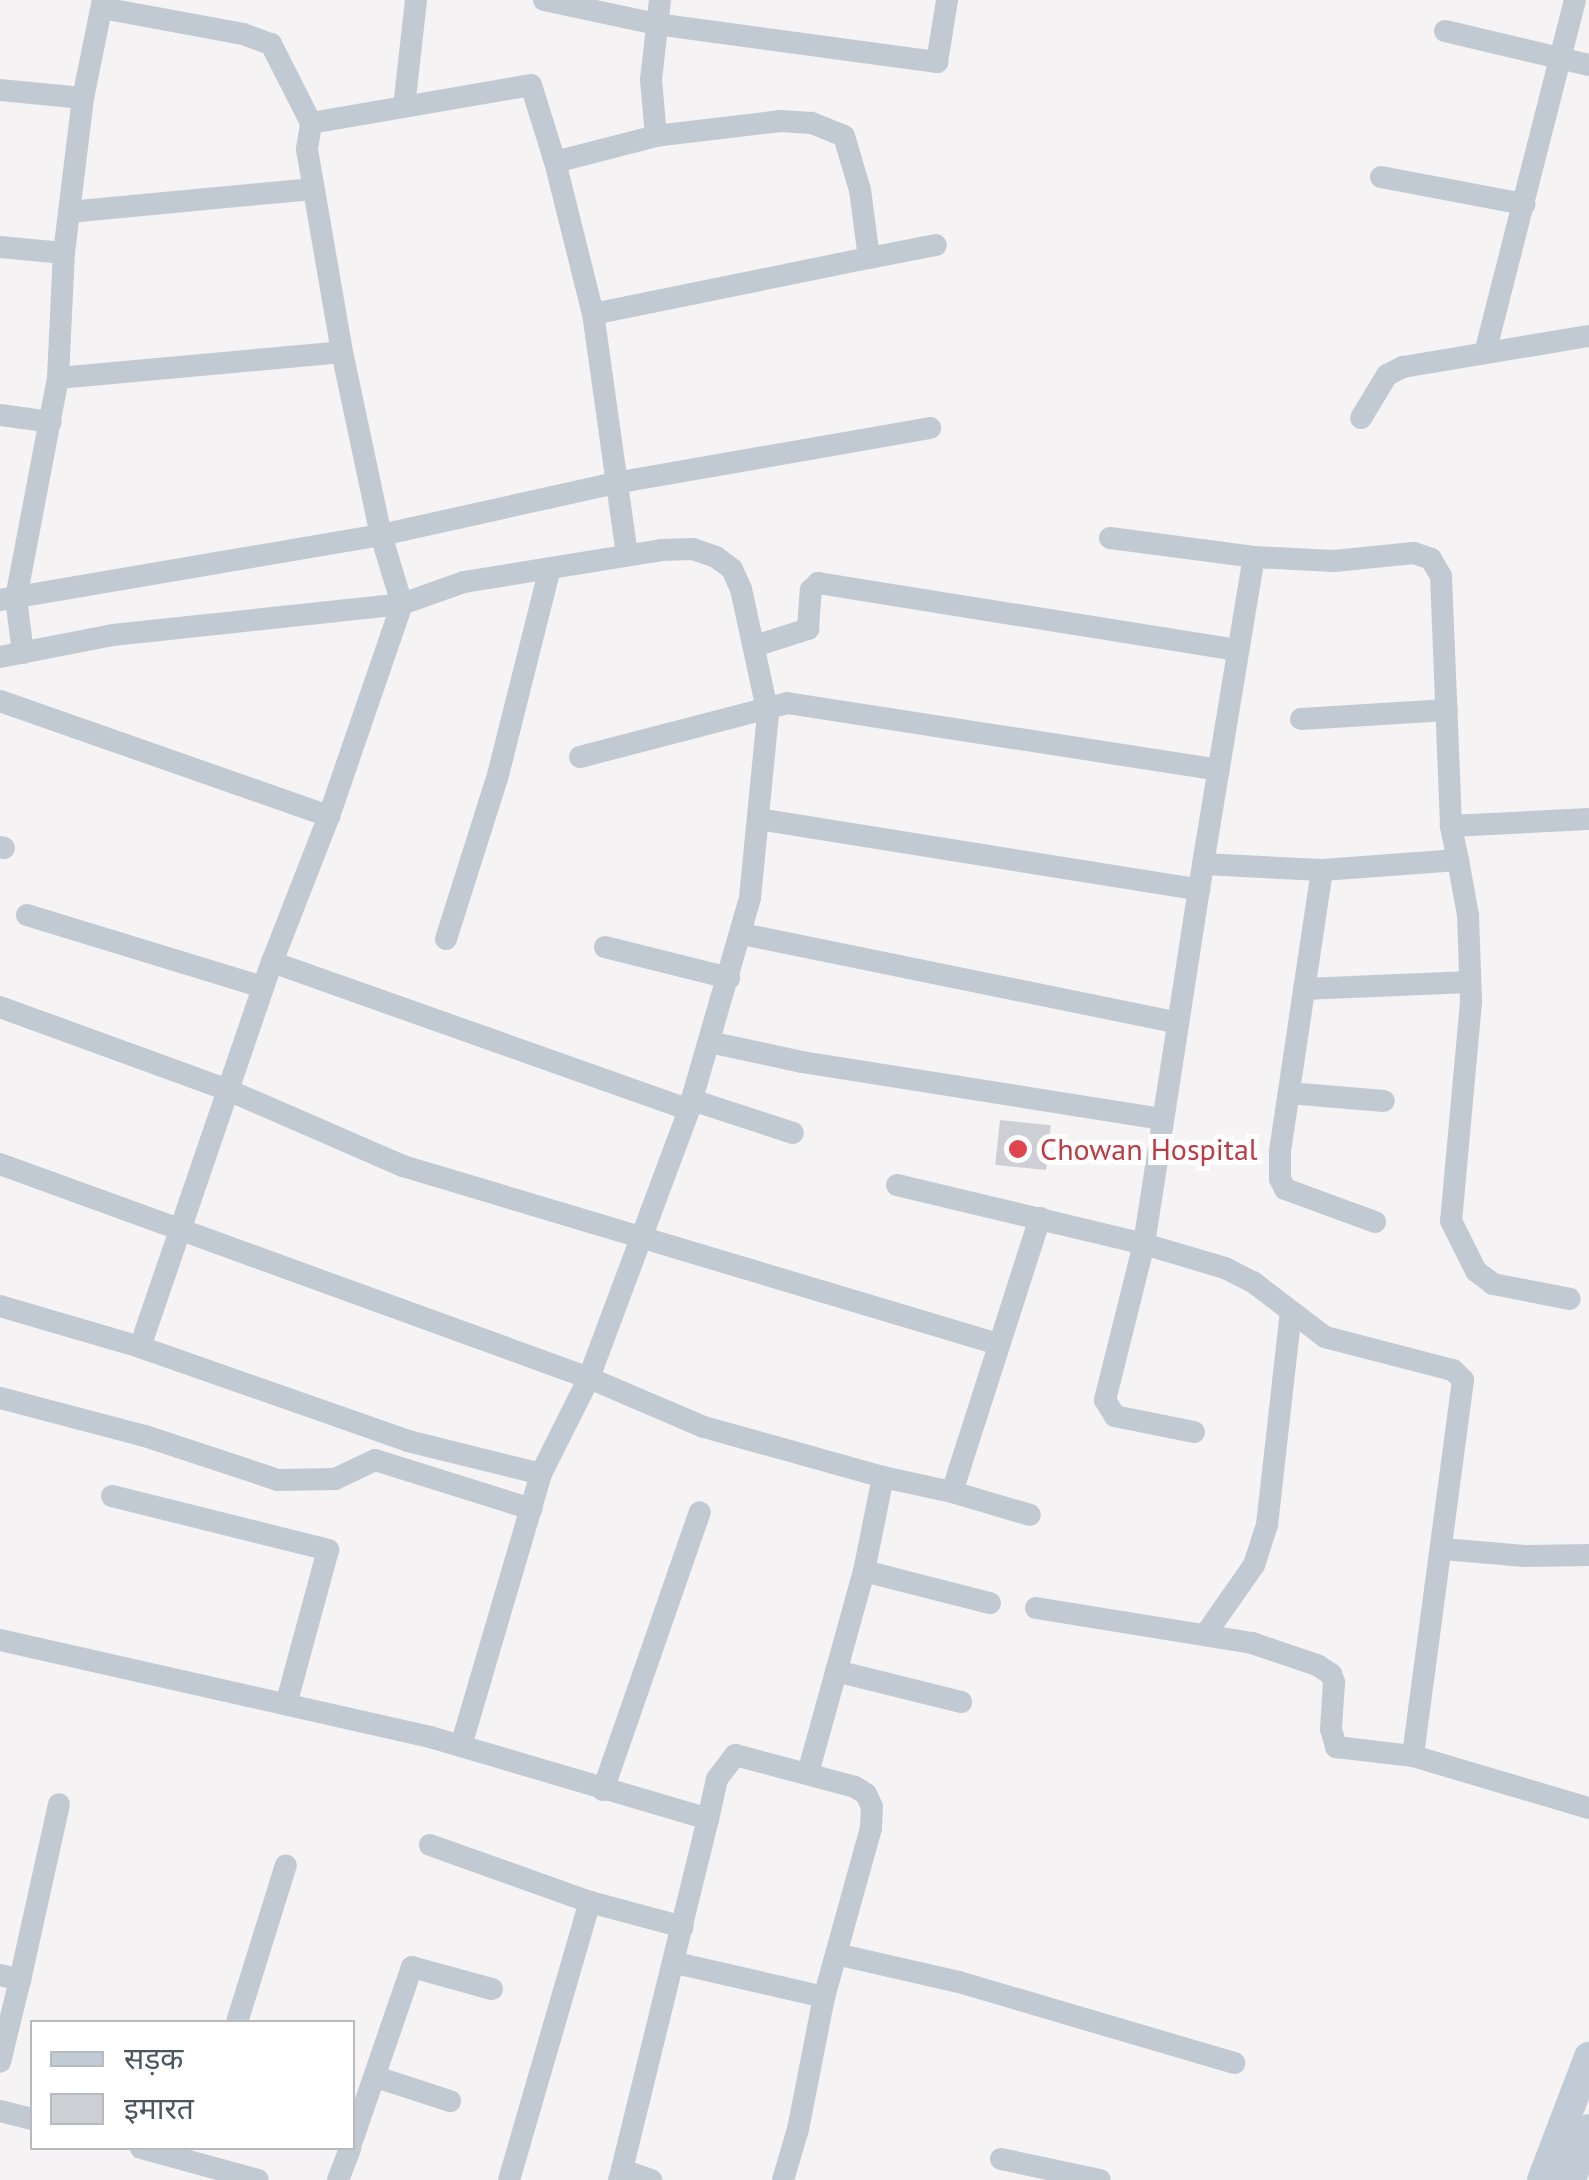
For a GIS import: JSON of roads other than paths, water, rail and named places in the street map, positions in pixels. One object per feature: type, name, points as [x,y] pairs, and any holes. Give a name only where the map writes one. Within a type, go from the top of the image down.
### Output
[{"type":"main road","points":[[1542,2180],[1589,2057]]},
{"type":"main road","points":[[1571,2180],[1589,2129]]},
{"type":"street","points":[[404,107],[416,0]]},
{"type":"street","points":[[544,0],[656,24],[937,62],[947,0]]},
{"type":"street","points":[[656,136],[651,80],[660,0]]},
{"type":"street","points":[[1485,353],[1575,0]]},
{"type":"street","points":[[140,1347],[262,987],[329,816],[402,604],[381,535],[342,352],[307,149],[311,122],[271,44],[243,34],[103,4],[82,98],[64,254],[58,378],[8,599],[11,655],[113,635],[402,604],[464,582],[627,555],[693,549],[716,557],[732,569],[755,646],[766,708],[750,898],[742,934],[691,1105],[588,1378],[541,1474],[460,1745]]},
{"type":"street","points":[[1445,31],[1589,65]]},
{"type":"street","points":[[311,122],[531,85],[555,162],[593,314],[627,555]]},
{"type":"street","points":[[0,90],[82,98]]},
{"type":"street","points":[[555,162],[656,136],[782,120],[810,123],[844,136],[860,190],[870,258]]},
{"type":"street","points":[[1380,177],[1524,204]]},
{"type":"street","points":[[69,212],[313,189]]},
{"type":"street","points":[[593,314],[936,245]]},
{"type":"street","points":[[0,247],[64,254]]},
{"type":"street","points":[[1361,418],[1387,376],[1403,368],[1589,336]]},
{"type":"street","points":[[58,378],[342,352]]},
{"type":"street","points":[[0,416],[50,422]]},
{"type":"street","points":[[8,599],[381,535],[615,484],[930,428]]},
{"type":"street","points":[[1110,538],[1254,558],[1334,561],[1414,553],[1430,559],[1442,576],[1451,826],[1468,914],[1470,982],[1469,1046],[1451,1220],[1476,1271],[1493,1284],[1570,1300]]},
{"type":"street","points":[[1194,1432],[1115,1416],[1104,1400],[1144,1244],[1254,558]]},
{"type":"street","points":[[446,939],[498,775],[550,568]]},
{"type":"street","points":[[755,646],[808,629],[811,590],[818,584],[1238,650]]},
{"type":"street","points":[[0,700],[329,816]]},
{"type":"street","points":[[580,757],[787,703],[1219,770]]},
{"type":"street","points":[[1301,719],[1447,710]]},
{"type":"street","points":[[758,818],[1198,890]]},
{"type":"street","points":[[1451,826],[1589,819]]},
{"type":"street","points":[[1203,864],[1322,870],[1458,860]]},
{"type":"street","points":[[1322,870],[1278,1167],[1286,1190],[1376,1222]]},
{"type":"street","points":[[27,914],[262,987]]},
{"type":"street","points":[[742,934],[1178,1022]]},
{"type":"street","points":[[604,947],[729,978]]},
{"type":"street","points":[[272,962],[691,1105],[792,1133]]},
{"type":"street","points":[[1304,990],[1470,982]]},
{"type":"street","points":[[0,1007],[228,1090],[404,1166],[998,1344]]},
{"type":"street","points":[[709,1042],[802,1062],[1163,1119]]},
{"type":"street","points":[[1289,1093],[1384,1101]]},
{"type":"street","points":[[0,1164],[588,1378],[678,1418],[760,1446],[1030,1514]]},
{"type":"street","points":[[897,1186],[1040,1218],[1225,1268],[1325,1337],[1452,1370],[1463,1380],[1414,1756]]},
{"type":"street","points":[[952,1492],[1040,1218]]},
{"type":"street","points":[[0,1306],[140,1347],[408,1440],[541,1474]]},
{"type":"street","points":[[1204,1634],[1254,1565],[1267,1524],[1291,1310]]},
{"type":"street","points":[[0,1398],[144,1436],[278,1480],[335,1479],[375,1460],[531,1509]]},
{"type":"street","points":[[808,1773],[864,1571],[883,1477]]},
{"type":"street","points":[[112,1496],[328,1550],[288,1701]]},
{"type":"street","points":[[603,1790],[700,1512]]},
{"type":"street","points":[[1442,1549],[1525,1556],[1589,1554]]},
{"type":"street","points":[[864,1571],[990,1603]]},
{"type":"street","points":[[1036,1608],[1252,1643],[1326,1669],[1334,1682],[1331,1729],[1336,1747],[1414,1756],[1589,1808]]},
{"type":"street","points":[[0,1640],[288,1701],[544,1768],[603,1790],[708,1818]]},
{"type":"street","points":[[836,1671],[960,1702]]},
{"type":"street","points":[[651,2180],[620,2175],[676,1963],[716,1780],[735,1755],[854,1788],[866,1794],[872,1807],[871,1828],[824,1997],[798,2129],[783,2180]]},
{"type":"street","points":[[0,2062],[10,1977],[59,1804]]},
{"type":"street","points":[[430,1844],[590,1902],[683,1926]]},
{"type":"street","points":[[238,2020],[286,1865]]},
{"type":"street","points":[[510,2180],[590,1902]]},
{"type":"street","points":[[836,1954],[960,1982],[1234,2063]]},
{"type":"street","points":[[676,1963],[824,1997]]},
{"type":"street","points":[[355,2133],[412,1967],[492,1990]]},
{"type":"street","points":[[376,2077],[450,2101]]},
{"type":"street","points":[[0,2112],[30,2119]]},
{"type":"street","points":[[149,2150],[258,2180]]},
{"type":"street","points":[[338,2180],[349,2150]]},
{"type":"street","points":[[1001,2159],[1100,2180]]},
{"type":"place","name":"Chowan Hospital","points":[[1018,1149]]}]
